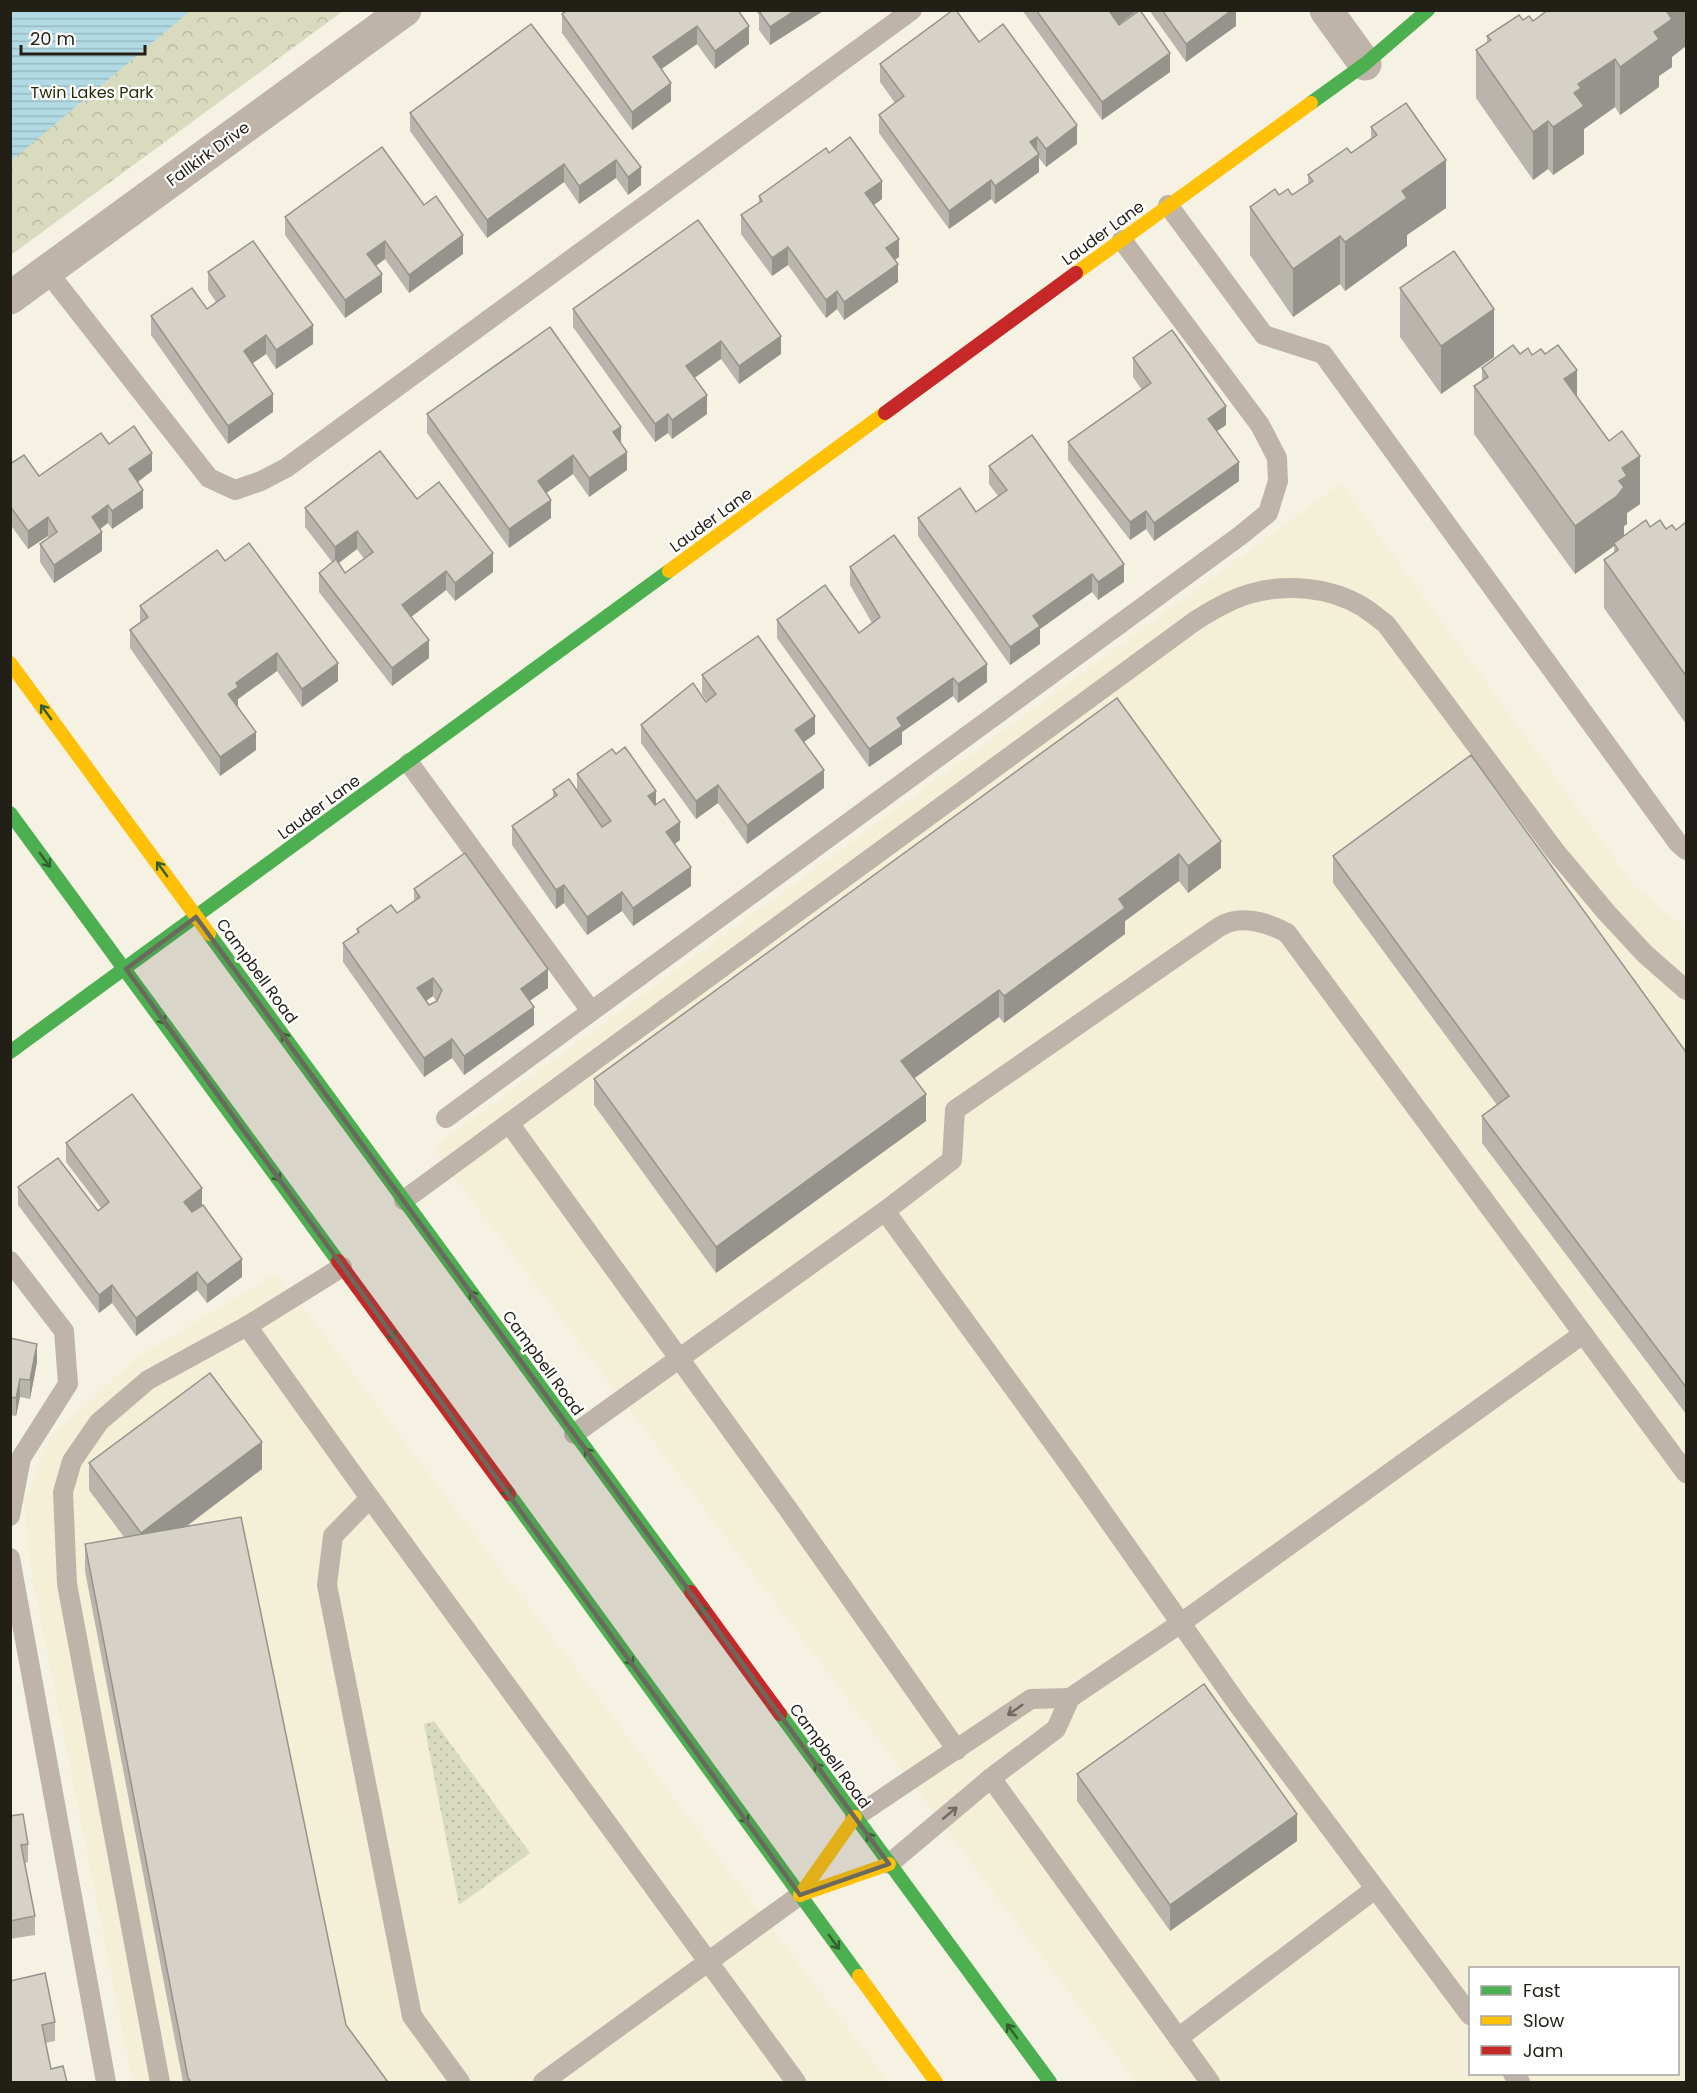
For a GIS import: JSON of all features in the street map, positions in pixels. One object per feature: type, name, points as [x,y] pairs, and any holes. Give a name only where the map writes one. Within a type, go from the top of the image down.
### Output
[{"type":"main road","name":"Lauder Lane","points":[[10,1052],[409,763],[1168,205],[1365,64],[1428,10]]},
{"type":"main road","name":"Campbell Road","points":[[10,663],[1050,2082]]},
{"type":"main road","points":[[10,813],[936,2082]]},
{"type":"main road","points":[[800,1895],[855,1818]]},
{"type":"main road","points":[[800,1895],[889,1864]]},
{"type":"street","name":"Fallkirk Drive","points":[[10,298],[405,10]]},
{"type":"street","points":[[1326,10],[1365,64]]},
{"type":"lane","points":[[47,271],[209,478],[235,490],[261,481],[286,468],[912,10]]},
{"type":"lane","points":[[1168,205],[1264,335],[1323,354],[1671,833],[1686,850]]},
{"type":"lane","points":[[446,1118],[1268,513],[1278,481],[1277,458],[1260,425],[1122,240]]},
{"type":"lane","points":[[404,1200],[1195,621],[1220,605],[1251,593],[1279,589],[1309,589],[1337,595],[1362,606],[1386,624],[1577,878],[1645,954],[1686,990]]},
{"type":"lane","points":[[409,763],[591,1011]]},
{"type":"lane","points":[[574,1434],[885,1211],[952,1160],[955,1110],[1230,921],[1271,924],[1287,933],[1686,1473]]},
{"type":"lane","points":[[509,1123],[677,1359],[788,1509],[957,1750]]},
{"type":"lane","points":[[885,1211],[1071,1467],[1239,1706],[1469,2014]]},
{"type":"lane","points":[[10,1261],[64,1332],[68,1384],[21,1458],[10,1516]]},
{"type":"lane","points":[[160,2082],[67,1584],[63,1492],[72,1461],[99,1422],[148,1380],[246,1326],[342,1267]]},
{"type":"lane","points":[[246,1326],[796,2082]]},
{"type":"lane","points":[[889,1864],[991,1778],[1056,1729],[1070,1698],[1181,1623],[1583,1334]]},
{"type":"lane","points":[[370,1498],[333,1536],[327,1585],[412,2016],[460,2082]]},
{"type":"lane","points":[[10,1558],[105,2082]]},
{"type":"lane","points":[[855,1818],[1031,1699],[1070,1698]]},
{"type":"lane","points":[[991,1778],[1210,2082]]},
{"type":"lane","points":[[1178,2038],[1376,1889]]},
{"type":"lane","points":[[543,2082],[800,1895]]},
{"type":"highlighted area","points":[[196,917],[889,1864],[800,1895],[126,969]]},
{"type":"shaded area","points":[[1341,484],[1635,887],[1686,929],[1686,2082],[1137,2082],[433,1148]]},
{"type":"shaded area","points":[[277,1273],[888,2082],[133,2082],[31,1571],[24,1501],[51,1437],[139,1356]]},
{"type":"green space","name":"Twin Lakes Park","points":[[11,11],[343,11],[11,255]]},
{"type":"green space","points":[[434,1721],[530,1853],[459,1905],[424,1724]]},
{"type":"water","points":[[11,10],[190,10],[190,11],[11,161]]},
{"type":"building","points":[[568,10],[738,10],[749,26],[715,51],[697,26],[653,57],[671,83],[632,112],[562,14]]},
{"type":"building","points":[[760,10],[796,10],[770,27]]},
{"type":"building","points":[[956,10],[979,42],[1003,24],[1077,125],[1046,149],[1037,137],[1030,142],[1039,154],[995,186],[991,180],[949,211],[879,115],[904,96],[880,64]]},
{"type":"building","points":[[1036,10],[1112,10],[1110,12],[1119,25],[1140,10],[1170,53],[1102,102]]},
{"type":"building","points":[[1162,10],[1232,10],[1186,44]]},
{"type":"building","points":[[1548,10],[1670,10],[1667,12],[1672,19],[1654,32],[1659,39],[1620,67],[1615,59],[1578,84],[1581,88],[1574,93],[1584,106],[1553,127],[1548,121],[1533,132],[1476,50],[1491,40],[1487,36],[1519,15],[1523,20],[1529,16],[1533,21]]},
{"type":"building","points":[[531,24],[641,167],[628,177],[616,160],[579,186],[564,164],[487,220],[410,113]]},
{"type":"building","points":[[1406,103],[1446,160],[1402,191],[1407,198],[1345,242],[1340,236],[1293,269],[1250,207],[1275,189],[1279,195],[1288,189],[1292,195],[1313,181],[1308,175],[1347,148],[1351,153],[1377,135],[1371,127]]},
{"type":"building","points":[[850,137],[882,181],[865,193],[899,239],[886,248],[898,264],[844,302],[837,291],[826,300],[788,247],[772,258],[741,215],[762,201],[759,196],[826,148],[829,153]]},
{"type":"building","points":[[382,147],[424,205],[436,196],[463,235],[409,275],[385,241],[367,254],[382,274],[345,300],[285,217]]},
{"type":"building","points":[[698,220],[781,336],[739,366],[721,341],[686,366],[707,395],[672,420],[668,414],[655,424],[573,309]]},
{"type":"building","points":[[253,241],[313,325],[276,350],[266,335],[244,351],[273,394],[228,426],[151,316],[192,288],[207,309],[225,296],[208,272]]},
{"type":"building","points":[[1454,251],[1494,309],[1441,346],[1400,288]]},
{"type":"building","points":[[550,327],[621,427],[613,432],[627,452],[589,478],[573,455],[538,481],[551,500],[509,529],[427,414]]},
{"type":"building","points":[[1172,330],[1226,406],[1208,419],[1239,462],[1154,523],[1146,511],[1130,522],[1068,442],[1151,383],[1133,358]]},
{"type":"building","points":[[1513,345],[1520,354],[1528,348],[1532,355],[1541,349],[1545,354],[1558,345],[1577,370],[1564,379],[1609,441],[1622,431],[1640,456],[1622,468],[1627,476],[1619,481],[1624,487],[1617,496],[1575,526],[1474,386],[1488,377],[1482,368]]},
{"type":"building","points":[[134,426],[152,453],[129,469],[143,490],[112,511],[108,505],[92,517],[102,532],[54,565],[40,544],[57,532],[48,517],[28,531],[10,506],[10,464],[24,455],[39,476],[101,433],[109,444]]},
{"type":"building","points":[[1032,435],[1124,564],[1098,582],[1092,574],[1033,616],[1040,626],[1010,647],[918,518],[960,488],[976,512],[1007,490],[989,466]]},
{"type":"building","points":[[380,451],[417,499],[439,482],[493,553],[455,583],[446,571],[402,605],[429,640],[392,668],[319,573],[336,559],[345,573],[373,552],[357,531],[335,547],[305,508]]},
{"type":"building","points":[[1646,520],[1650,527],[1660,520],[1666,529],[1672,525],[1676,530],[1686,522],[1686,676],[1604,560],[1618,550],[1614,543]]},
{"type":"building","points":[[894,535],[987,664],[958,684],[953,678],[897,718],[902,726],[869,749],[777,620],[825,585],[859,633],[880,617],[850,567]]},
{"type":"building","points":[[249,543],[338,663],[302,689],[277,653],[236,683],[238,687],[228,694],[256,732],[220,757],[130,630],[148,617],[140,606],[217,550],[225,561]]},
{"type":"building","points":[[758,636],[815,716],[795,730],[824,770],[747,825],[718,785],[696,801],[641,725],[693,683],[706,702],[716,694],[702,675]]},
{"type":"building","points":[[1117,698],[1221,841],[1188,866],[1179,854],[1119,899],[1125,908],[1004,996],[999,990],[901,1061],[926,1094],[716,1247],[594,1079]]},
{"type":"building","points":[[625,747],[656,791],[648,796],[655,805],[664,799],[680,822],[666,832],[691,867],[633,908],[622,892],[587,917],[564,885],[556,890],[512,826],[557,795],[553,790],[569,779],[602,827],[611,821],[577,774],[612,749],[616,754]]},
{"type":"building","points":[[1471,755],[1686,1052],[1686,1387],[1482,1116],[1509,1096],[1333,856]]},
{"type":"building","points":[[465,853],[548,969],[521,989],[534,1007],[464,1056],[452,1039],[424,1058],[343,943],[359,932],[357,929],[391,905],[397,913],[420,897],[414,889]],"holes":[[[433,978],[442,990],[437,1001],[429,1005],[417,988]]]},
{"type":"building","points":[[132,1094],[202,1188],[184,1202],[192,1212],[203,1205],[242,1259],[207,1285],[197,1272],[136,1318],[112,1285],[99,1295],[18,1187],[58,1158],[98,1211],[109,1202],[66,1143]]},
{"type":"building","points":[[10,1338],[37,1344],[30,1380],[20,1379],[16,1398],[10,1397]]},
{"type":"building","points":[[210,1373],[262,1442],[141,1533],[89,1463]]},
{"type":"building","points":[[241,1517],[346,2025],[388,2082],[191,2082],[188,2078],[85,1544]]},
{"type":"building","points":[[1204,1684],[1297,1814],[1170,1905],[1077,1774]]},
{"type":"building","points":[[23,1814],[28,1844],[21,1845],[35,1916],[10,1921],[10,1816]]},
{"type":"building","points":[[45,1973],[55,2022],[42,2025],[51,2069],[63,2066],[67,2082],[10,2082],[10,1981]]},
{"type":"traffic: fast","points":[[1311,103],[1365,64],[1428,10]]},
{"type":"traffic: fast","points":[[10,1052],[669,571]]},
{"type":"traffic: fast","points":[[10,813],[338,1261]]},
{"type":"traffic: fast","points":[[209,934],[691,1592]]},
{"type":"traffic: fast","points":[[509,1494],[859,1976]]},
{"type":"traffic: fast","points":[[780,1714],[1050,2082]]},
{"type":"traffic: slow","points":[[1076,273],[1311,103]]},
{"type":"traffic: slow","points":[[669,571],[885,413]]},
{"type":"traffic: slow","points":[[10,663],[209,934]]},
{"type":"traffic: slow","points":[[800,1895],[855,1817]]},
{"type":"traffic: slow","points":[[800,1895],[889,1864]]},
{"type":"traffic: slow","points":[[859,1976],[936,2082]]},
{"type":"traffic: jam","points":[[885,413],[1076,273]]},
{"type":"traffic: jam","points":[[338,1261],[509,1494]]},
{"type":"traffic: jam","points":[[691,1592],[780,1714]]}]
